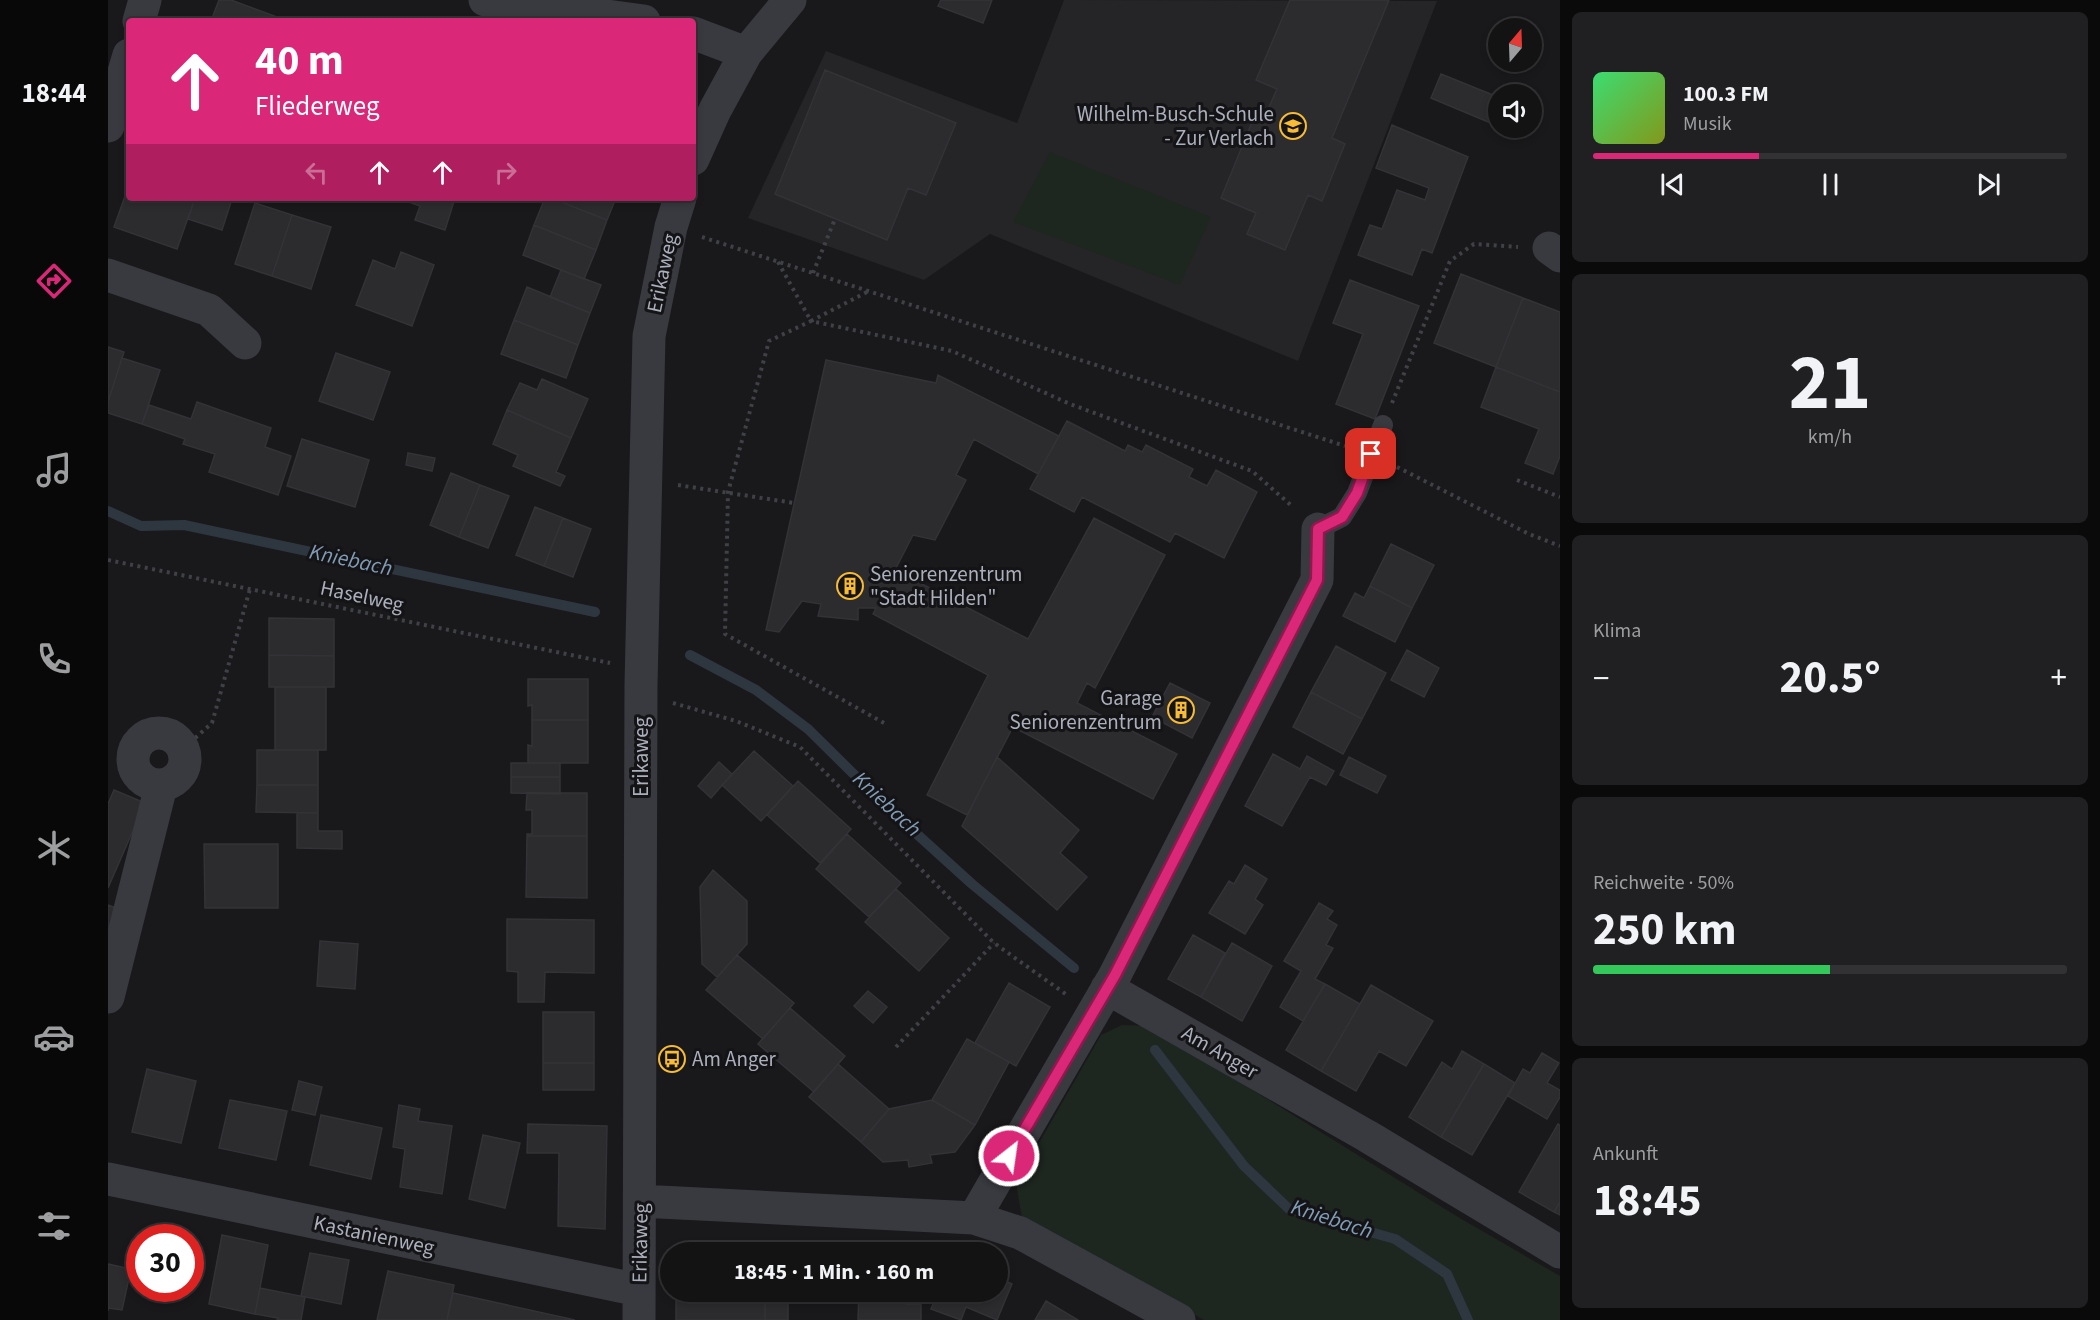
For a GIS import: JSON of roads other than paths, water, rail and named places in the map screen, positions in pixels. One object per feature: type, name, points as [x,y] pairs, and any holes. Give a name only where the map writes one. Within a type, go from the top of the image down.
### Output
[{"type":"street","points":[[140,18],[145,0]]},
{"type":"street","points":[[485,0],[621,18]]},
{"type":"street","points":[[696,152],[714,110],[746,53],[790,0]]},
{"type":"street","points":[[696,34],[746,53]]},
{"type":"street","points":[[108,126],[126,65]]},
{"type":"street","name":"Erikaweg","points":[[639,1305],[641,685],[649,336],[671,227],[679,201]]},
{"type":"street","points":[[108,275],[210,310],[245,344]]},
{"type":"street","points":[[974,1218],[1107,988],[1317,580],[1318,529]]},
{"type":"street","points":[[153,732],[172,734],[184,748],[186,764],[176,780],[161,786],[143,781],[132,762],[138,741],[153,732]]},
{"type":"street","points":[[108,997],[161,786]]},
{"type":"street","name":"Am Anger","points":[[1107,988],[1367,1136],[1560,1252]]},
{"type":"street","name":"Kastanienweg","points":[[108,1179],[639,1305]]},
{"type":"street","points":[[640,1201],[974,1218],[1020,1233],[1179,1320]]},
{"type":"lane","points":[[1318,529],[1342,517],[1357,493],[1383,425]]},
{"type":"waterway","name":"Kniebach","points":[[108,511],[141,526],[184,525],[595,612]]},
{"type":"waterway","name":"Kniebach","points":[[690,655],[756,690],[808,729],[887,807],[972,884],[1074,968]]},
{"type":"waterway","name":"Kniebach","points":[[1155,1050],[1244,1166],[1289,1209],[1395,1239],[1447,1274],[1468,1320]]},
{"type":"place","name":"Wilhelm-Busch-Schule - Zur Verlach","points":[[1293,126]]},
{"type":"place","name":"Seniorenzentrum \"Stadt Hilden\"","points":[[850,586]]},
{"type":"place","name":"Garage Seniorenzentrum","points":[[1181,710]]},
{"type":"place","name":"Am Anger","points":[[672,1059]]}]
